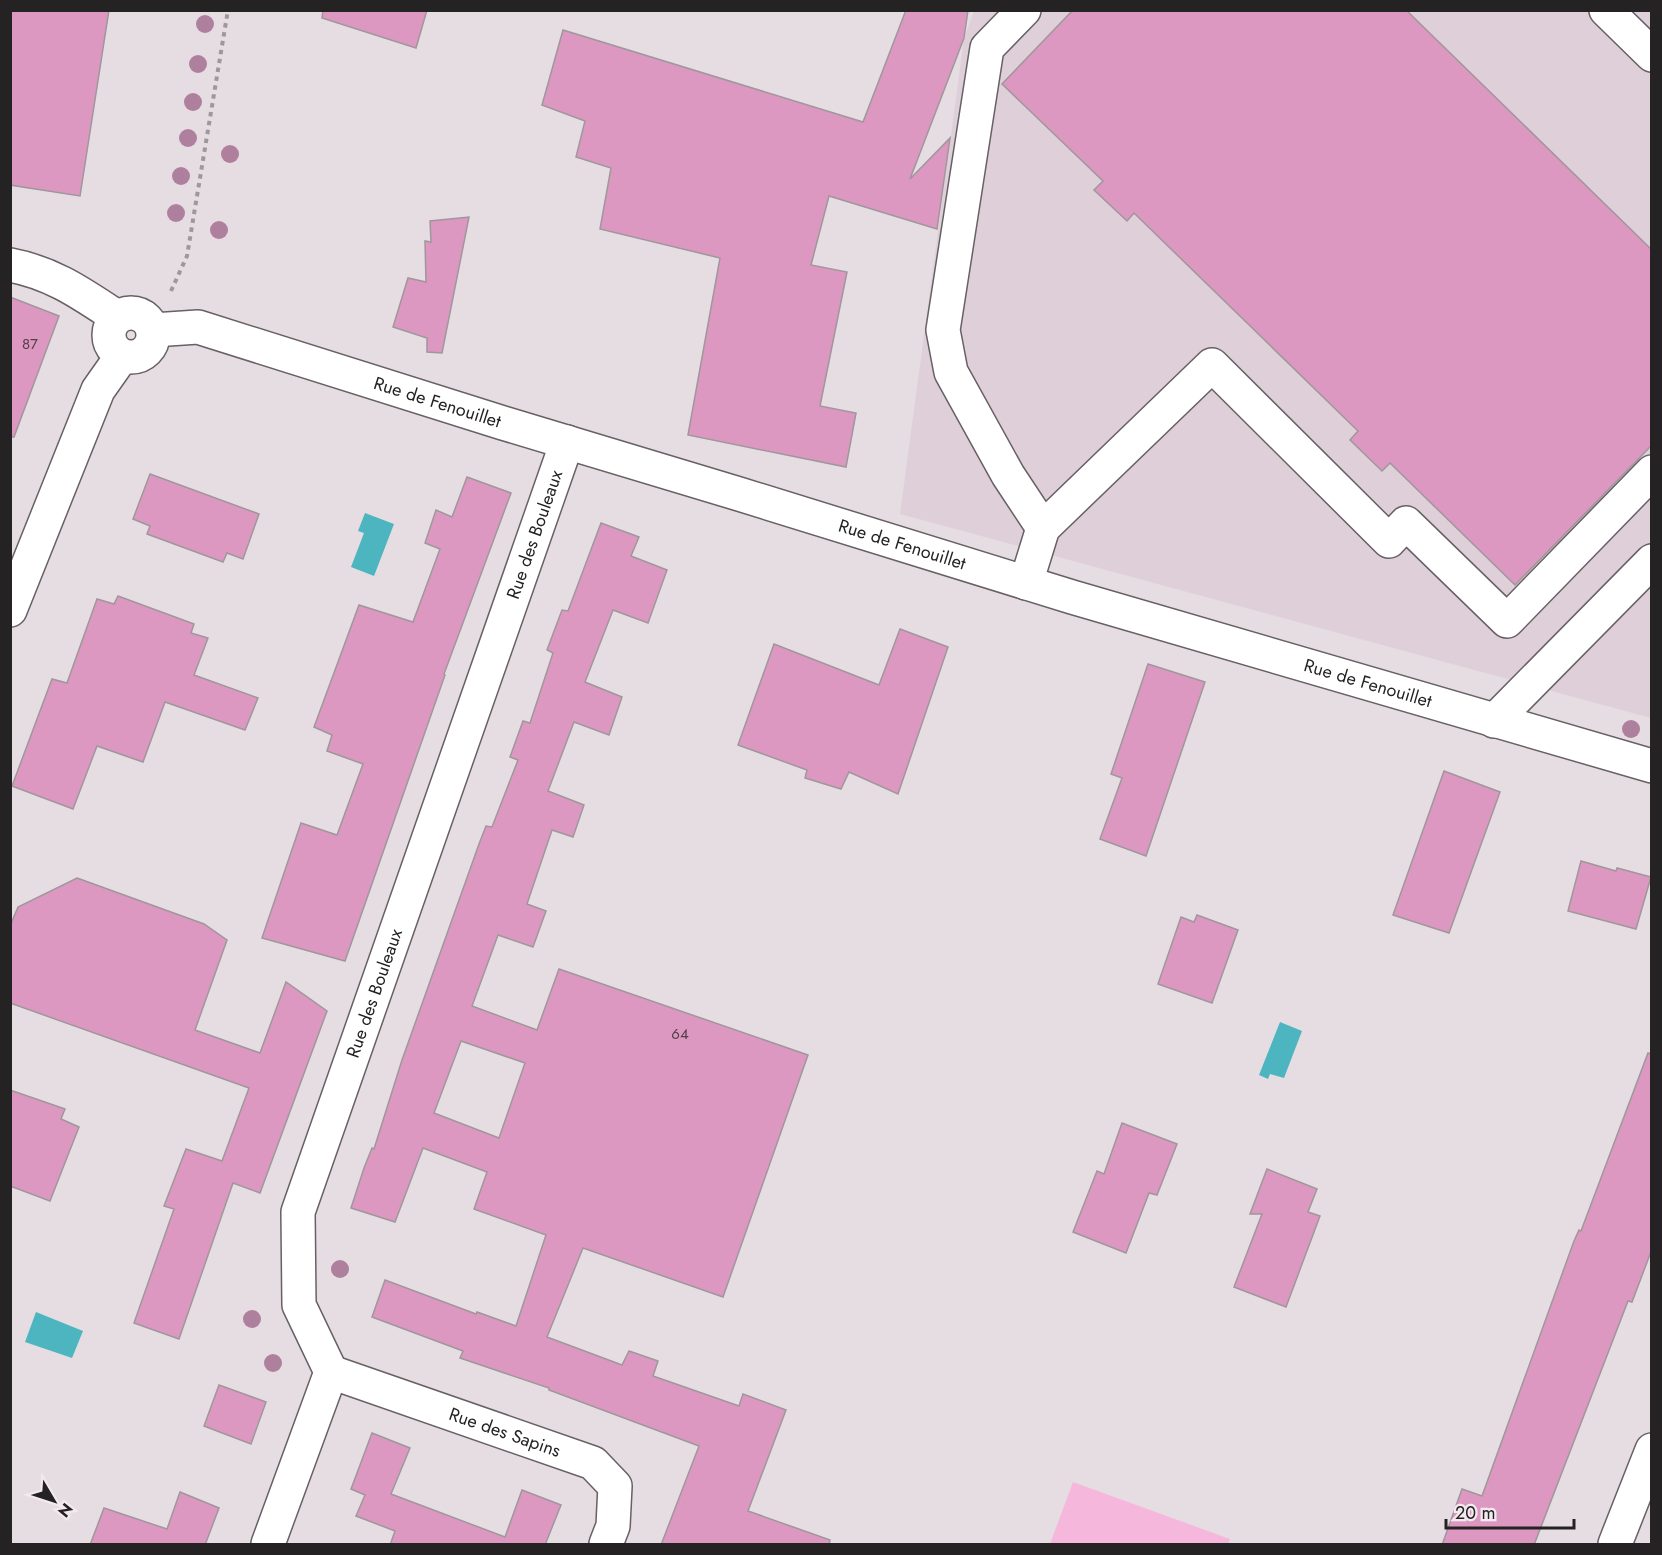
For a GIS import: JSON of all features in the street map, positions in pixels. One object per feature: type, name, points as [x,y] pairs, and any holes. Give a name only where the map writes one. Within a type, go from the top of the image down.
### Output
[{"type":"street","points":[[1024,10],[987,48],[943,330],[951,372],[1008,475],[1043,528]]},
{"type":"street","points":[[1606,10],[1652,56]]},
{"type":"street","points":[[10,265],[66,283],[117,317]]},
{"type":"street","points":[[124,313],[139,314],[146,318],[153,330],[152,344],[142,355],[136,357],[122,356],[115,351],[109,338],[109,330],[117,317],[124,313]]},
{"type":"street","name":"Rue de Fenouillet","points":[[153,330],[198,327],[1026,583],[1652,766]]},
{"type":"street","points":[[10,610],[98,390],[122,356]]},
{"type":"street","points":[[1026,583],[1043,528],[1212,365],[1389,541],[1406,523],[1507,621],[1652,472]]},
{"type":"street","name":"Rue des Bouleaux","points":[[331,1372],[299,1305],[298,1212],[567,442]]},
{"type":"street","points":[[1494,721],[1652,561]]},
{"type":"street","points":[[268,1545],[331,1372]]},
{"type":"street","name":"Rue des Sapins","points":[[331,1372],[593,1463],[615,1486],[613,1526],[606,1545]]},
{"type":"street","points":[[1615,1545],[1652,1450]]},
{"type":"path","points":[[153,330],[187,256],[228,10]]},
{"type":"shaded area","points":[[974,11],[1651,11],[1651,718],[900,514],[964,38]]},
{"type":"shaded area","points":[[1073,1482],[1230,1539],[1228,1544],[1050,1544]]},
{"type":"water","points":[[365,513],[394,524],[374,576],[351,567],[364,533],[358,531]]},
{"type":"water","points":[[1280,1022],[1302,1031],[1284,1078],[1270,1074],[1268,1079],[1259,1075]]},
{"type":"water","points":[[36,1312],[83,1331],[72,1358],[25,1342]]},
{"type":"building","points":[[10,10],[109,10],[80,196],[10,185]]},
{"type":"building","points":[[323,10],[427,10],[416,48],[322,18]]},
{"type":"building","points":[[906,10],[968,10],[964,38],[910,179],[950,138],[937,229],[829,196],[811,265],[847,272],[820,406],[856,413],[846,467],[688,435],[720,258],[600,229],[611,168],[576,157],[585,121],[542,105],[563,30],[863,122]]},
{"type":"building","points":[[1073,10],[1406,10],[1652,250],[1652,445],[1515,585],[1390,463],[1382,471],[1350,440],[1358,431],[1134,213],[1127,221],[1094,190],[1103,181],[1002,84]]},
{"type":"building","points":[[469,217],[442,353],[427,352],[427,338],[393,327],[408,278],[426,282],[425,241],[431,242],[430,221]]},
{"type":"building","points":[[10,297],[59,316],[14,437],[10,437]]},
{"type":"building","points":[[150,474],[259,514],[243,559],[227,553],[223,562],[147,534],[150,526],[133,519]]},
{"type":"building","points":[[467,477],[511,493],[444,674],[345,961],[262,938],[301,823],[337,835],[363,764],[327,751],[332,735],[314,727],[359,605],[413,622],[440,549],[425,543],[436,510],[452,517]]},
{"type":"building","points":[[601,523],[639,537],[631,556],[667,570],[648,623],[613,610],[585,682],[622,697],[609,735],[574,722],[548,791],[584,805],[573,837],[552,830],[527,904],[546,911],[533,947],[498,935],[472,1006],[537,1030],[559,969],[808,1055],[723,1297],[583,1248],[547,1337],[622,1365],[629,1351],[658,1361],[653,1376],[739,1406],[743,1394],[786,1410],[748,1511],[830,1540],[829,1545],[661,1545],[699,1446],[549,1390],[549,1388],[460,1358],[463,1351],[372,1317],[385,1280],[476,1314],[477,1312],[516,1326],[546,1235],[474,1209],[487,1172],[423,1148],[395,1222],[351,1208],[364,1168],[372,1148],[374,1149],[402,1060],[479,844],[486,826],[492,827],[518,760],[510,757],[523,721],[530,723],[553,653],[547,650],[562,610],[568,611]],"holes":[[[461,1041],[525,1063],[499,1138],[434,1113]]]},
{"type":"building","points":[[118,596],[194,624],[191,633],[208,638],[194,675],[258,698],[245,730],[165,702],[143,762],[97,746],[73,809],[12,786],[52,679],[67,683],[97,599],[114,604]]},
{"type":"building","points":[[900,629],[948,647],[898,794],[849,772],[841,789],[805,778],[807,770],[738,745],[774,644],[879,685]]},
{"type":"building","points":[[1148,664],[1205,682],[1146,856],[1100,839],[1122,778],[1111,774]]},
{"type":"building","points":[[1444,771],[1500,792],[1449,933],[1393,915]]},
{"type":"building","points":[[1581,861],[1616,871],[1617,868],[1651,877],[1636,929],[1568,911]]},
{"type":"building","points":[[77,878],[204,924],[227,940],[195,1030],[260,1053],[286,982],[327,1011],[260,1193],[233,1183],[179,1339],[134,1323],[174,1209],[164,1206],[186,1149],[222,1161],[249,1088],[10,1003],[10,926],[18,907]]},
{"type":"building","points":[[1197,915],[1238,930],[1212,1003],[1158,984],[1181,917],[1194,922]]},
{"type":"building","points":[[1648,1053],[1652,1054],[1652,1249],[1632,1302],[1628,1301],[1534,1545],[1442,1545],[1462,1489],[1482,1496],[1574,1241],[1579,1230],[1581,1231]]},
{"type":"building","points":[[10,1090],[65,1109],[61,1119],[79,1127],[50,1201],[10,1186]]},
{"type":"building","points":[[1122,1123],[1177,1144],[1157,1195],[1149,1193],[1126,1253],[1073,1232],[1097,1171],[1104,1174]]},
{"type":"building","points":[[1267,1169],[1317,1189],[1308,1212],[1320,1216],[1286,1307],[1234,1287],[1262,1214],[1250,1214]]},
{"type":"building","points":[[219,1385],[266,1402],[251,1444],[204,1426]]},
{"type":"building","points":[[372,1433],[410,1448],[391,1494],[505,1537],[522,1490],[561,1505],[545,1545],[390,1545],[395,1531],[356,1516],[365,1495],[351,1489]]},
{"type":"building","points":[[180,1492],[219,1508],[205,1545],[90,1545],[104,1508],[167,1529]]}]
